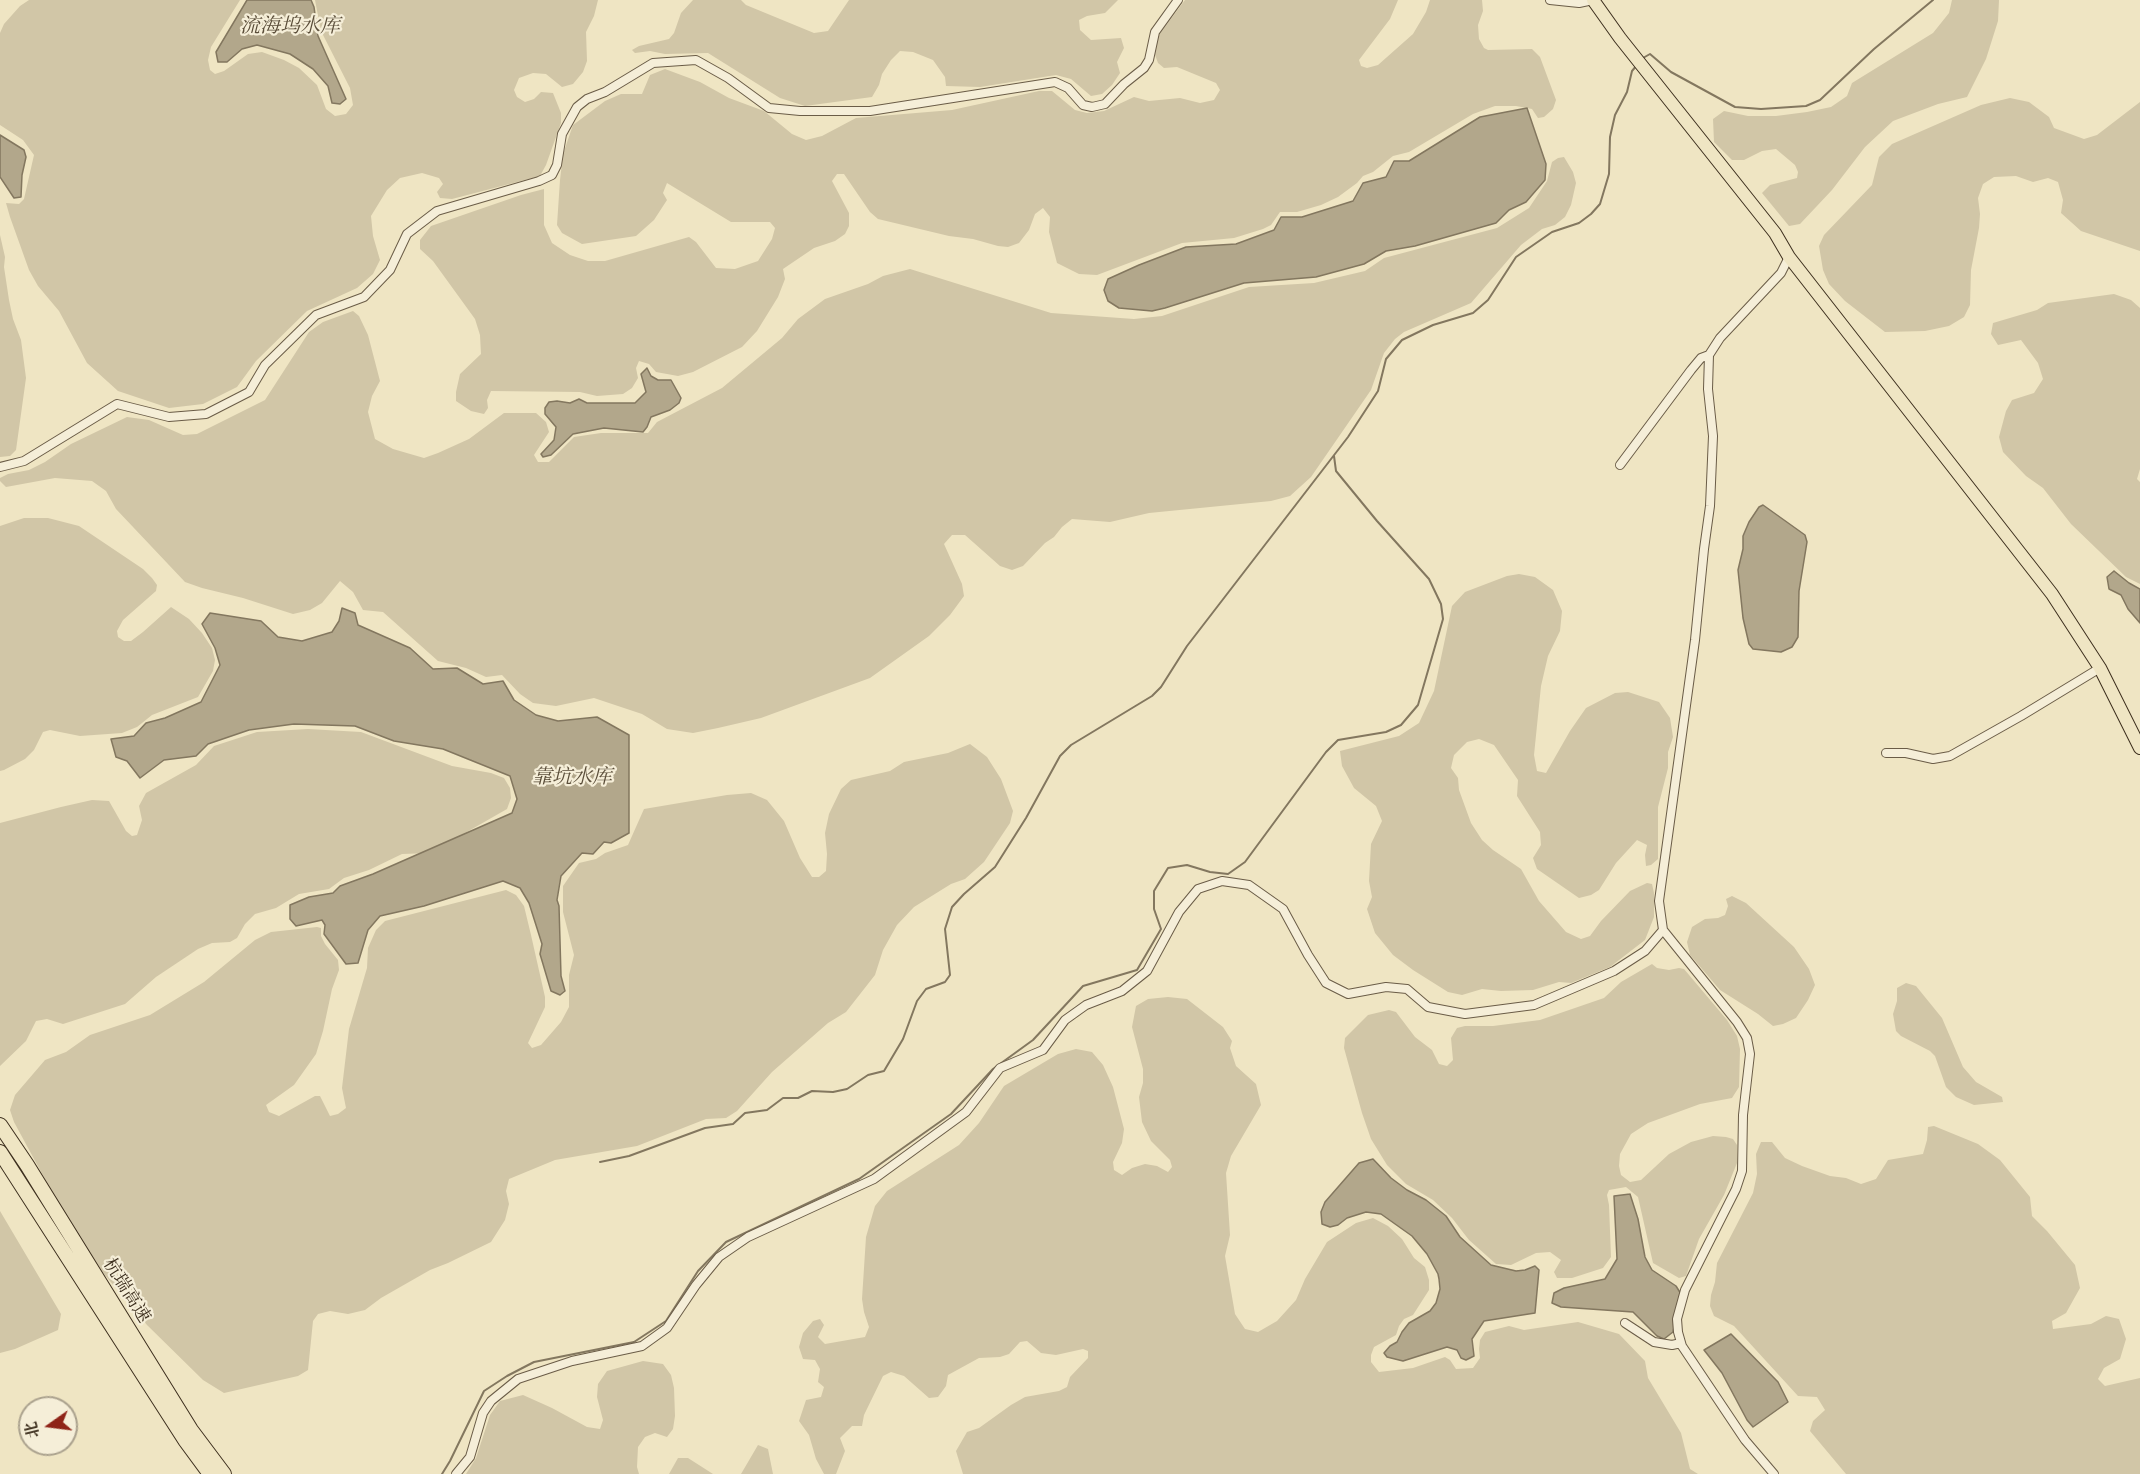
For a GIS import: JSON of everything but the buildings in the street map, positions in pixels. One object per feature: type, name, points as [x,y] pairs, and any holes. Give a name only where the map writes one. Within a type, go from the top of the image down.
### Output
[{"type":"highway","name":"杭瑞高速","points":[[0,1125],[191,1430],[224,1474]]},
{"type":"highway","name":"杭瑞高速","points":[[0,1152],[159,1401],[210,1474]]},
{"type":"main road","points":[[1593,0],[1620,38],[1775,233],[1790,257],[2052,594],[2100,668],[2140,748]]},
{"type":"street","points":[[0,467],[24,461],[117,404],[169,417],[178,417],[206,414],[249,392],[265,365],[316,315],[364,297],[390,270],[407,234],[437,211],[539,182],[552,175],[557,165],[562,135],[577,107],[587,99],[614,87],[653,63],[696,60],[728,78],[770,108],[800,111],[870,111],[1055,82],[1068,88],[1083,105],[1092,107],[1105,104],[1124,84],[1144,68],[1149,60],[1155,32],[1178,0]]},
{"type":"street","points":[[1550,0],[1579,3],[1593,0]]},
{"type":"street","points":[[1774,1474],[1745,1440],[1681,1343],[1678,1332],[1677,1319],[1685,1290],[1736,1189],[1742,1171],[1743,1115],[1750,1054],[1747,1038],[1737,1022],[1663,930],[1659,901],[1695,640],[1710,506],[1713,436],[1708,389],[1709,355],[1720,338],[1781,273],[1790,257]]},
{"type":"street","points":[[1620,465],[1691,370],[1701,358],[1709,355]]},
{"type":"street","points":[[1886,753],[1906,753],[1933,759],[1950,756],[2100,668]]},
{"type":"street","points":[[456,1474],[470,1457],[483,1413],[491,1401],[518,1379],[572,1361],[642,1346],[667,1328],[696,1285],[719,1257],[748,1237],[874,1179],[966,1112],[1000,1068],[1043,1050],[1065,1020],[1086,1005],[1122,991],[1147,971],[1179,912],[1198,889],[1222,881],[1249,885],[1283,909],[1326,983],[1348,994],[1386,987],[1407,989],[1428,1007],[1466,1014],[1534,1005],[1614,971],[1645,951],[1663,930]]},
{"type":"street","points":[[1625,1323],[1654,1342],[1672,1346],[1681,1343]]},
{"type":"shaded area","points":[[29,0],[240,0],[211,47],[208,60],[210,70],[215,74],[224,71],[248,54],[262,52],[284,60],[299,68],[317,85],[326,109],[335,116],[346,114],[353,105],[350,88],[321,31],[315,0],[598,0],[594,16],[586,32],[587,61],[583,72],[573,84],[562,87],[546,74],[533,73],[519,78],[514,90],[517,97],[525,102],[534,99],[541,92],[553,93],[561,113],[561,123],[540,176],[452,199],[440,198],[437,192],[443,184],[439,178],[422,173],[400,178],[387,190],[371,216],[373,236],[380,260],[373,274],[357,288],[307,311],[256,361],[237,387],[203,404],[169,408],[118,391],[87,363],[59,311],[38,286],[29,270],[10,217],[6,203],[19,204],[24,199],[34,155],[23,140],[0,125],[0,33],[4,24],[20,6]]},
{"type":"shaded area","points":[[693,0],[741,0],[746,5],[814,33],[828,31],[849,0],[1118,0],[1105,13],[1079,20],[1080,30],[1091,40],[1121,38],[1124,48],[1117,62],[1120,73],[1112,85],[1102,94],[1091,96],[1071,79],[1056,75],[980,87],[946,86],[945,77],[933,60],[913,52],[900,51],[882,74],[872,97],[805,106],[780,98],[708,53],[665,54],[650,51],[635,53],[632,50],[639,46],[669,39],[674,33],[681,13]]},
{"type":"shaded area","points":[[1185,0],[1398,0],[1390,19],[1359,60],[1361,66],[1367,68],[1378,65],[1413,34],[1430,0],[1482,0],[1483,11],[1478,25],[1479,39],[1484,48],[1488,50],[1532,49],[1540,57],[1556,100],[1553,109],[1544,117],[1538,118],[1532,109],[1516,106],[1495,106],[1473,114],[1409,152],[1393,156],[1373,172],[1363,176],[1338,197],[1321,205],[1297,212],[1280,212],[1271,225],[1263,229],[1234,238],[1182,243],[1097,275],[1079,274],[1057,263],[1049,232],[1050,217],[1043,208],[1035,214],[1029,230],[1019,243],[1008,247],[998,246],[878,219],[870,212],[844,174],[837,174],[832,181],[849,213],[849,226],[845,234],[835,241],[814,248],[783,269],[785,279],[778,297],[757,331],[742,347],[693,372],[678,376],[656,372],[649,364],[639,361],[636,368],[638,378],[632,388],[623,394],[597,396],[580,392],[491,391],[487,400],[488,408],[484,414],[471,411],[456,401],[460,374],[481,354],[480,335],[475,319],[433,261],[420,249],[420,240],[431,226],[544,189],[544,225],[552,243],[570,255],[588,261],[605,261],[689,237],[696,242],[716,268],[735,269],[758,261],[772,239],[775,228],[770,222],[731,222],[667,183],[663,193],[667,200],[654,220],[636,236],[582,244],[562,233],[557,225],[560,180],[563,154],[573,125],[605,101],[621,94],[642,94],[650,75],[665,69],[700,82],[729,98],[764,111],[792,134],[806,140],[822,136],[856,118],[952,110],[1039,91],[1052,91],[1075,110],[1087,113],[1104,111],[1134,97],[1149,101],[1180,98],[1200,103],[1214,100],[1220,90],[1216,83],[1177,67],[1164,68],[1158,63],[1154,52],[1158,36]]},
{"type":"shaded area","points":[[1952,0],[1999,0],[1998,21],[1986,59],[1967,97],[1938,104],[1893,121],[1865,147],[1832,190],[1800,224],[1789,226],[1762,193],[1770,185],[1797,178],[1798,172],[1795,165],[1776,149],[1762,151],[1744,160],[1732,160],[1714,142],[1713,119],[1724,111],[1748,116],[1776,116],[1831,107],[1847,96],[1852,83],[1933,33],[1949,13]]},
{"type":"shaded area","points":[[2010,98],[2029,102],[2049,117],[2054,128],[2084,139],[2097,135],[2140,102],[2140,251],[2081,231],[2061,213],[2063,200],[2058,182],[2048,178],[2033,182],[2016,176],[1994,177],[1983,184],[1978,198],[1979,228],[1971,270],[1970,305],[1964,317],[1949,326],[1925,331],[1885,332],[1845,301],[1829,284],[1823,270],[1819,246],[1824,235],[1872,185],[1879,157],[1892,144],[1981,105]]},
{"type":"shaded area","points":[[1564,157],[1573,172],[1576,183],[1571,205],[1565,217],[1555,225],[1542,229],[1521,245],[1471,303],[1404,332],[1395,339],[1384,353],[1371,390],[1311,477],[1290,496],[1271,501],[1149,513],[1110,522],[1072,519],[1023,566],[1012,570],[1000,566],[965,535],[952,535],[944,544],[962,584],[964,596],[950,615],[929,636],[870,678],[761,718],[718,728],[693,733],[667,729],[642,714],[594,698],[556,706],[533,703],[520,694],[502,675],[486,677],[466,668],[438,661],[383,612],[363,610],[353,592],[340,581],[322,603],[310,610],[293,614],[202,588],[185,582],[116,509],[106,491],[92,481],[55,478],[6,487],[0,481],[0,478],[8,474],[29,470],[45,462],[71,444],[127,417],[149,420],[183,435],[197,434],[265,400],[309,332],[323,322],[353,311],[359,316],[368,335],[380,381],[372,396],[368,412],[375,439],[393,449],[424,458],[469,439],[504,413],[536,413],[546,422],[549,432],[534,455],[538,462],[549,462],[574,437],[601,433],[648,433],[657,422],[722,388],[782,338],[798,319],[825,299],[868,284],[883,276],[910,269],[1051,313],[1134,319],[1162,316],[1249,287],[1314,283],[1365,271],[1384,258],[1497,228],[1529,208],[1547,181],[1552,162]]},
{"type":"shaded area","points":[[0,235],[5,257],[4,267],[9,300],[21,340],[26,378],[16,450],[10,456],[0,457]]},
{"type":"shaded area","points":[[2114,294],[2131,300],[2140,308],[2140,469],[2137,479],[2140,482],[2140,584],[2126,577],[2071,524],[2043,488],[2026,476],[2003,452],[1999,437],[2006,411],[2012,400],[2034,393],[2043,379],[2038,363],[2021,340],[1998,345],[1991,334],[1993,323],[2037,310],[2048,303]]},
{"type":"shaded area","points":[[24,518],[48,518],[79,526],[143,569],[152,578],[157,585],[156,591],[123,620],[117,631],[118,637],[124,641],[131,641],[171,607],[189,619],[202,633],[212,648],[215,660],[213,671],[198,697],[152,715],[137,727],[122,733],[80,736],[50,730],[43,732],[34,750],[25,759],[0,771],[0,526]]},
{"type":"shaded area","points":[[1519,574],[1535,577],[1553,590],[1562,611],[1560,631],[1548,656],[1541,686],[1534,755],[1537,771],[1546,773],[1586,708],[1615,693],[1628,692],[1659,702],[1670,718],[1673,737],[1658,807],[1658,859],[1646,866],[1647,845],[1637,840],[1616,863],[1599,890],[1579,898],[1537,869],[1533,858],[1541,845],[1540,832],[1517,796],[1518,780],[1494,745],[1479,739],[1467,742],[1454,755],[1451,768],[1458,778],[1459,790],[1471,823],[1482,840],[1521,869],[1539,901],[1566,932],[1581,939],[1590,936],[1630,891],[1647,883],[1652,884],[1654,893],[1654,917],[1645,940],[1610,967],[1571,983],[1559,982],[1533,990],[1482,989],[1462,995],[1448,992],[1413,970],[1393,955],[1375,933],[1367,909],[1372,897],[1369,881],[1371,844],[1382,821],[1376,806],[1354,788],[1342,766],[1340,751],[1399,736],[1419,723],[1434,691],[1452,606],[1465,592],[1507,576]]},
{"type":"shaded area","points":[[308,729],[361,732],[452,766],[491,773],[504,778],[510,788],[511,798],[507,809],[430,853],[402,854],[369,870],[344,878],[329,889],[299,894],[276,908],[255,914],[245,924],[237,938],[230,942],[212,943],[198,949],[156,977],[125,1004],[63,1024],[47,1019],[36,1021],[26,1041],[0,1066],[0,823],[92,800],[109,801],[126,831],[132,836],[137,835],[142,820],[139,806],[146,793],[196,765],[214,746],[257,732]]},
{"type":"shaded area","points":[[970,744],[987,757],[1001,779],[1013,811],[1010,823],[984,862],[965,879],[951,884],[914,907],[897,925],[883,950],[875,975],[846,1012],[828,1023],[772,1072],[737,1111],[726,1118],[706,1119],[637,1146],[555,1160],[509,1179],[506,1191],[509,1204],[505,1220],[491,1242],[430,1270],[381,1298],[365,1310],[348,1314],[330,1311],[318,1314],[313,1321],[308,1370],[298,1376],[224,1393],[203,1380],[147,1325],[104,1274],[60,1207],[14,1122],[10,1110],[15,1095],[45,1060],[66,1052],[90,1035],[150,1015],[204,982],[255,940],[271,932],[317,927],[321,928],[321,936],[325,944],[338,960],[339,970],[332,989],[323,1031],[316,1054],[294,1085],[266,1105],[269,1112],[279,1116],[315,1096],[320,1096],[330,1116],[338,1114],[346,1108],[342,1088],[349,1029],[367,968],[368,948],[376,930],[385,921],[506,890],[516,895],[524,906],[545,997],[545,1007],[528,1043],[532,1048],[541,1045],[561,1022],[569,1007],[569,975],[574,955],[563,912],[563,886],[579,863],[596,859],[605,853],[628,845],[644,809],[751,793],[767,800],[784,821],[800,858],[812,877],[819,877],[826,871],[825,833],[829,814],[841,789],[851,780],[890,771],[904,762],[948,753]]},
{"type":"shaded area","points":[[1732,896],[1746,903],[1794,947],[1809,969],[1815,985],[1808,1000],[1796,1018],[1783,1024],[1773,1026],[1720,990],[1690,955],[1687,942],[1692,927],[1705,919],[1725,915],[1728,906],[1726,899]]},
{"type":"shaded area","points":[[1652,964],[1657,968],[1669,970],[1684,969],[1727,1020],[1737,1036],[1740,1049],[1739,1087],[1732,1098],[1700,1104],[1648,1123],[1631,1134],[1620,1154],[1621,1175],[1630,1182],[1641,1180],[1669,1154],[1691,1142],[1713,1136],[1733,1139],[1737,1145],[1737,1163],[1724,1195],[1699,1239],[1686,1276],[1679,1278],[1653,1263],[1638,1197],[1626,1187],[1609,1190],[1607,1195],[1611,1257],[1603,1268],[1572,1278],[1557,1278],[1554,1272],[1561,1260],[1550,1252],[1536,1253],[1511,1265],[1496,1264],[1469,1240],[1452,1218],[1433,1200],[1406,1184],[1387,1165],[1371,1139],[1362,1113],[1344,1048],[1345,1038],[1368,1015],[1389,1010],[1396,1012],[1415,1037],[1432,1050],[1439,1064],[1447,1066],[1453,1060],[1451,1038],[1457,1028],[1540,1020],[1604,998],[1621,982]]},
{"type":"shaded area","points":[[1906,983],[1916,986],[1942,1018],[1963,1067],[1976,1082],[2002,1097],[2003,1102],[1974,1105],[1956,1097],[1946,1087],[1935,1056],[1896,1031],[1893,1014],[1897,1001],[1897,988]]},
{"type":"shaded area","points":[[1168,997],[1187,999],[1223,1027],[1232,1041],[1230,1048],[1236,1066],[1256,1084],[1261,1105],[1231,1156],[1226,1173],[1230,1235],[1225,1256],[1235,1314],[1245,1329],[1258,1332],[1277,1321],[1296,1300],[1305,1279],[1327,1242],[1356,1223],[1373,1218],[1388,1226],[1402,1239],[1414,1258],[1425,1267],[1429,1280],[1429,1290],[1413,1315],[1404,1319],[1396,1335],[1374,1347],[1371,1362],[1379,1372],[1413,1368],[1445,1357],[1456,1369],[1473,1368],[1480,1358],[1480,1340],[1485,1332],[1509,1326],[1524,1330],[1578,1322],[1619,1334],[1645,1361],[1648,1378],[1681,1433],[1690,1469],[1698,1474],[963,1474],[956,1451],[967,1432],[979,1428],[1025,1397],[1059,1391],[1067,1387],[1070,1377],[1088,1358],[1088,1351],[1083,1349],[1056,1355],[1041,1353],[1027,1341],[1020,1342],[1009,1354],[979,1358],[948,1375],[946,1386],[938,1397],[929,1398],[904,1376],[891,1372],[883,1376],[864,1415],[862,1426],[852,1426],[840,1438],[845,1451],[836,1474],[824,1474],[816,1459],[809,1435],[799,1421],[806,1400],[821,1397],[824,1387],[818,1382],[820,1369],[815,1360],[803,1359],[799,1347],[803,1333],[813,1321],[820,1319],[824,1325],[818,1337],[825,1344],[865,1337],[869,1327],[862,1299],[866,1237],[875,1206],[887,1191],[959,1145],[979,1123],[1004,1086],[1058,1054],[1076,1049],[1092,1052],[1103,1065],[1113,1087],[1124,1129],[1122,1143],[1113,1162],[1114,1170],[1122,1175],[1132,1168],[1145,1164],[1157,1166],[1168,1172],[1172,1167],[1170,1160],[1151,1141],[1142,1122],[1139,1097],[1143,1083],[1143,1069],[1132,1027],[1136,1006],[1148,999]]},
{"type":"shaded area","points":[[1934,1126],[1978,1144],[2000,1160],[2030,1197],[2032,1216],[2075,1265],[2080,1288],[2066,1313],[2052,1321],[2053,1329],[2091,1324],[2106,1316],[2119,1319],[2126,1339],[2120,1359],[2104,1368],[2098,1379],[2105,1386],[2140,1378],[2140,1474],[1846,1474],[1810,1431],[1813,1421],[1825,1410],[1817,1397],[1798,1396],[1734,1326],[1714,1316],[1710,1306],[1717,1263],[1753,1193],[1757,1174],[1756,1154],[1761,1142],[1772,1142],[1785,1158],[1802,1166],[1861,1184],[1876,1179],[1888,1160],[1923,1154],[1928,1127]]},
{"type":"shaded area","points":[[0,1211],[61,1314],[58,1330],[15,1349],[0,1353]]},
{"type":"shaded area","points":[[643,1361],[663,1364],[671,1375],[675,1416],[673,1429],[667,1437],[655,1433],[645,1437],[638,1447],[639,1474],[466,1474],[476,1458],[490,1415],[500,1401],[523,1395],[587,1427],[600,1429],[603,1420],[597,1397],[598,1384],[607,1371]]},
{"type":"shaded area","points":[[758,1445],[768,1449],[773,1474],[741,1474]]},
{"type":"shaded area","points":[[678,1458],[688,1458],[713,1474],[669,1474]]},
{"type":"water","name":"流海坞水库","points":[[247,0],[311,0],[318,36],[346,99],[340,104],[332,103],[328,86],[313,69],[290,54],[257,45],[242,49],[227,62],[218,62],[216,52]]},
{"type":"water","points":[[1527,108],[1546,164],[1545,180],[1526,202],[1509,210],[1496,223],[1415,246],[1386,251],[1364,264],[1316,277],[1244,283],[1152,311],[1119,308],[1108,301],[1104,290],[1108,279],[1186,247],[1236,244],[1274,230],[1281,217],[1302,217],[1353,201],[1363,183],[1386,177],[1394,161],[1409,161],[1480,117]]},
{"type":"water","points":[[0,135],[24,150],[26,157],[21,197],[14,198],[0,177]]},
{"type":"water","points":[[647,368],[651,376],[658,380],[671,380],[681,398],[679,403],[670,410],[651,417],[643,432],[604,428],[573,434],[551,455],[543,457],[541,454],[554,440],[556,427],[545,414],[545,408],[549,402],[570,403],[579,399],[587,403],[635,403],[646,392],[641,374]]},
{"type":"water","points":[[1763,505],[1805,535],[1807,542],[1799,591],[1798,637],[1792,647],[1781,652],[1753,649],[1749,644],[1743,618],[1738,570],[1743,549],[1743,536],[1749,522],[1759,507]]},
{"type":"water","points":[[2114,571],[2140,589],[2140,623],[2128,609],[2121,595],[2109,589],[2107,577]]},
{"type":"water","name":"靠坑水库","points":[[342,608],[355,613],[358,625],[410,648],[433,669],[457,668],[483,684],[503,681],[514,700],[536,715],[558,721],[597,717],[629,735],[629,833],[611,843],[604,842],[593,854],[582,853],[561,876],[557,900],[561,976],[565,991],[560,995],[551,991],[540,954],[542,944],[529,903],[520,888],[503,881],[424,906],[380,916],[368,930],[358,963],[346,964],[324,934],[325,925],[322,920],[296,926],[290,919],[290,905],[309,897],[333,893],[340,886],[373,874],[512,813],[517,799],[510,776],[443,749],[394,741],[355,726],[294,724],[249,730],[208,744],[196,756],[164,760],[140,778],[127,761],[116,757],[111,739],[134,736],[146,723],[165,718],[201,702],[220,665],[215,648],[202,624],[210,613],[261,621],[278,637],[302,641],[332,632],[339,621]]},
{"type":"water","points":[[1373,1159],[1391,1178],[1446,1216],[1460,1237],[1491,1265],[1516,1271],[1535,1266],[1539,1270],[1535,1313],[1484,1321],[1472,1339],[1474,1356],[1466,1360],[1461,1358],[1457,1350],[1447,1347],[1403,1361],[1387,1357],[1384,1353],[1397,1342],[1409,1323],[1430,1311],[1436,1303],[1440,1289],[1438,1274],[1427,1254],[1412,1236],[1381,1214],[1366,1212],[1347,1218],[1338,1225],[1330,1227],[1322,1224],[1321,1212],[1325,1202],[1359,1163]]},
{"type":"water","points":[[1630,1194],[1638,1219],[1645,1257],[1652,1270],[1676,1286],[1681,1294],[1673,1332],[1664,1339],[1657,1336],[1633,1312],[1561,1307],[1552,1303],[1554,1293],[1564,1288],[1605,1279],[1617,1259],[1614,1196]]},
{"type":"water","points":[[1731,1334],[1778,1382],[1788,1402],[1753,1427],[1722,1373],[1704,1350]]},
{"type":"waterway","points":[[1643,58],[1650,54],[1671,72],[1735,107],[1761,109],[1806,106],[1820,100],[1874,49],[1933,0]]},
{"type":"waterway","points":[[600,1162],[629,1156],[705,1128],[733,1124],[745,1113],[767,1110],[783,1098],[798,1098],[812,1091],[833,1092],[847,1089],[868,1075],[884,1071],[903,1039],[917,1001],[926,989],[945,982],[950,975],[945,929],[952,907],[995,867],[1026,818],[1060,756],[1071,745],[1152,696],[1161,687],[1187,646],[1348,437],[1378,391],[1386,359],[1402,340],[1433,325],[1473,313],[1488,300],[1516,257],[1552,232],[1579,223],[1600,204],[1609,174],[1610,137],[1615,115],[1627,92],[1632,71],[1637,65]]},
{"type":"waterway","points":[[442,1474],[484,1391],[534,1362],[634,1342],[666,1321],[698,1271],[726,1242],[859,1179],[951,1114],[993,1069],[1033,1040],[1083,986],[1137,970],[1161,929],[1154,909],[1154,891],[1168,868],[1187,865],[1210,872],[1228,874],[1245,862],[1326,752],[1338,740],[1386,732],[1401,725],[1418,705],[1443,619],[1441,604],[1429,579],[1336,471],[1334,456]]}]
